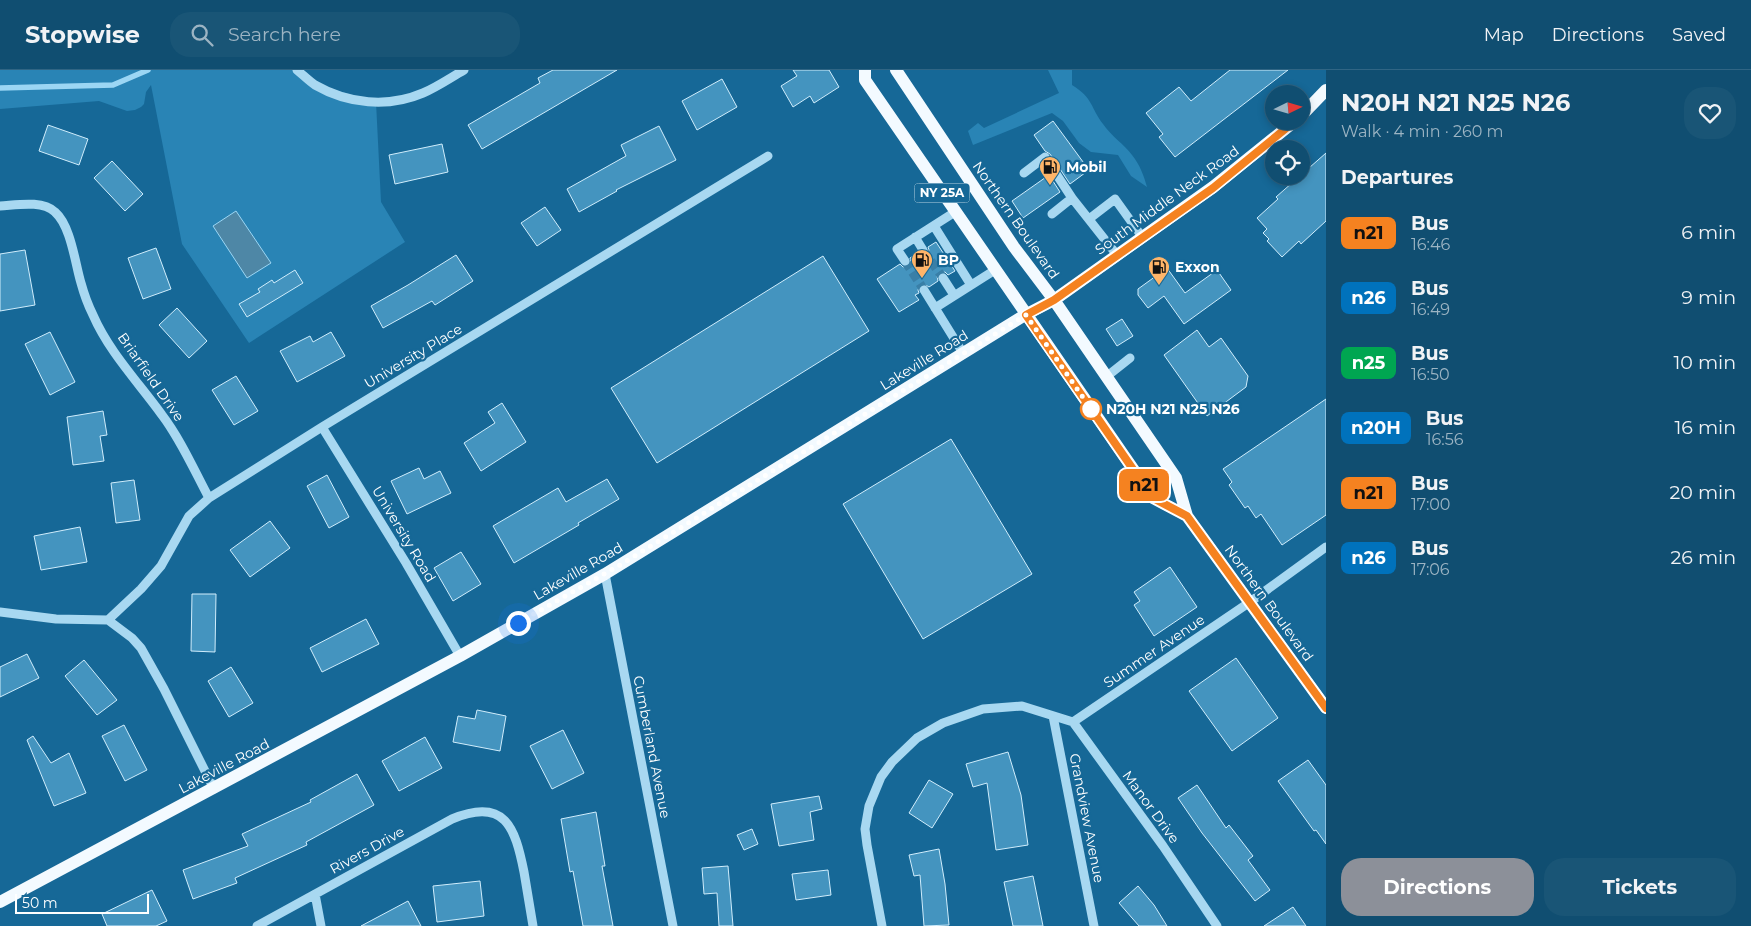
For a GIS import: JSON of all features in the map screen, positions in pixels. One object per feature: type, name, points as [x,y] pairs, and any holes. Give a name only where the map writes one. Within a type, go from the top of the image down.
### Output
[{"type":"main road","name":"Northern Boulevard","points":[[865,70],[865,80],[1153,498],[1187,516]]},
{"type":"main road","name":"Northern Boulevard","points":[[896,70],[1014,246],[1054,300],[1176,478],[1187,516],[1326,708]]},
{"type":"main road","points":[[1310,107],[1326,90]]},
{"type":"main road","name":"South Middle Neck Road","points":[[1054,300],[1213,188],[1284,130]]},
{"type":"main road","name":"Lakeville Road","points":[[0,902],[460,656],[605,574],[963,353],[1054,300]]},
{"type":"street","points":[[297,70],[315,84],[347,98],[361,102],[392,102],[423,93],[464,70]]},
{"type":"street","name":"University Place","points":[[108,620],[141,589],[161,566],[190,516],[208,498],[768,156]]},
{"type":"street","points":[[1024,173],[1045,156],[1072,198],[1117,255]]},
{"type":"street","points":[[1052,214],[1072,198]]},
{"type":"street","points":[[1089,219],[1115,199],[1143,238]]},
{"type":"street","name":"Briarfield Drive","points":[[0,206],[41,206],[49,208],[61,217],[66,227],[81,286],[94,317],[118,358],[164,416],[183,448],[208,498]]},
{"type":"street","points":[[905,261],[897,249],[956,212]]},
{"type":"street","points":[[934,226],[971,285]]},
{"type":"street","points":[[915,238],[924,250]]},
{"type":"street","points":[[934,308],[995,270]]},
{"type":"street","points":[[943,278],[954,296]]},
{"type":"street","points":[[924,290],[963,353]]},
{"type":"street","points":[[1106,377],[1130,358]]},
{"type":"street","name":"University Road","points":[[322,427],[401,555],[460,656]]},
{"type":"street","name":"Summer Avenue","points":[[1073,722],[1250,602],[1326,547]]},
{"type":"street","name":"Cumberland Avenue","points":[[605,574],[673,926]]},
{"type":"street","points":[[0,612],[56,618],[108,620],[132,638],[142,648],[214,789]]},
{"type":"street","points":[[882,926],[865,829],[869,806],[881,776],[892,762],[917,738],[937,727],[983,709],[1022,706],[1073,722]]},
{"type":"street","name":"Grandview Avenue","points":[[1053,716],[1094,926]]},
{"type":"street","name":"Manor Drive","points":[[1073,722],[1163,846],[1217,926]]},
{"type":"street","name":"Rivers Drive","points":[[257,926],[452,819],[477,811],[494,814],[505,820],[514,833],[533,926]]},
{"type":"street","points":[[315,894],[321,926]]},
{"type":"shaded area","points":[[0,70],[297,70],[315,84],[376,102],[381,202],[405,242],[249,343],[182,244],[151,85],[146,92],[144,104],[135,110],[127,111],[99,101],[0,109]]},
{"type":"shaded area","points":[[1048,70],[1072,70],[1072,85],[1088,99],[1106,128],[1135,159],[1147,187],[1131,176],[1118,155],[1091,152],[1079,143],[1063,121],[1052,113],[973,145],[968,131],[978,123],[984,128],[1059,93]]},
{"type":"shaded area","points":[[236,211],[271,263],[247,278],[213,226]]},
{"type":"building","points":[[553,70],[617,70],[482,149],[468,125],[540,83],[538,78]]},
{"type":"building","points":[[793,70],[829,70],[839,87],[814,103],[810,96],[793,107],[781,86],[797,76]]},
{"type":"building","points":[[1230,70],[1288,70],[1269,85],[1265,85],[1265,88],[1175,157],[1159,137],[1163,134],[1146,113],[1179,87],[1191,101]]},
{"type":"building","points":[[722,79],[737,107],[697,130],[682,101]]},
{"type":"building","points":[[1053,121],[1089,170],[1070,184],[1050,154],[1045,151],[1034,135]]},
{"type":"building","points":[[48,125],[88,139],[79,165],[39,151]]},
{"type":"building","points":[[659,126],[676,160],[616,190],[579,212],[567,189],[626,156],[621,145]]},
{"type":"building","points":[[442,144],[448,172],[395,184],[389,155]]},
{"type":"building","points":[[1326,153],[1326,221],[1301,244],[1299,241],[1282,257],[1267,241],[1269,239],[1263,233],[1267,229],[1257,218],[1278,199],[1276,197],[1290,185],[1310,185],[1310,167]]},
{"type":"building","points":[[112,161],[143,194],[125,211],[94,178]]},
{"type":"building","points":[[1049,175],[1060,192],[1023,218],[1012,201]]},
{"type":"building","points":[[545,207],[561,230],[537,246],[521,223]]},
{"type":"building","points":[[936,242],[955,271],[948,275],[945,272],[940,273],[937,276],[938,281],[929,287],[924,284],[920,285],[919,293],[915,295],[919,300],[899,312],[877,279],[900,264],[903,267],[908,266],[911,263],[910,258],[918,253],[923,256],[927,255],[928,247]]},
{"type":"building","points":[[156,248],[171,289],[143,299],[128,258]]},
{"type":"building","points":[[25,250],[35,305],[0,311],[0,254]]},
{"type":"building","points":[[456,255],[473,281],[435,305],[432,301],[383,328],[371,306]]},
{"type":"building","points":[[823,256],[869,331],[657,463],[611,388]]},
{"type":"building","points":[[1167,268],[1185,293],[1217,270],[1231,290],[1184,324],[1164,296],[1148,308],[1138,295],[1138,289]]},
{"type":"building","points":[[295,270],[303,283],[247,317],[239,304],[260,292],[258,289],[272,280],[274,283]]},
{"type":"building","points":[[177,308],[207,341],[189,358],[159,325]]},
{"type":"building","points":[[1122,319],[1133,336],[1117,346],[1106,329]]},
{"type":"building","points":[[1197,330],[1209,347],[1221,338],[1248,376],[1246,387],[1207,416],[1164,355]]},
{"type":"building","points":[[50,332],[75,382],[50,395],[25,344]]},
{"type":"building","points":[[331,332],[345,356],[297,382],[280,351],[310,336],[313,342]]},
{"type":"building","points":[[236,376],[258,411],[234,425],[212,390]]},
{"type":"building","points":[[1326,399],[1326,515],[1282,545],[1261,514],[1256,518],[1248,506],[1245,508],[1229,485],[1232,482],[1223,469]]},
{"type":"building","points":[[502,403],[526,442],[481,471],[464,443],[495,423],[488,412]]},
{"type":"building","points":[[103,411],[107,435],[100,436],[104,461],[73,465],[67,417]]},
{"type":"building","points":[[951,439],[1032,574],[923,639],[843,504]]},
{"type":"building","points":[[419,468],[424,479],[440,471],[451,493],[407,514],[391,481]]},
{"type":"building","points":[[327,475],[349,517],[329,528],[307,486]]},
{"type":"building","points":[[607,479],[619,499],[514,563],[493,526],[558,488],[566,502]]},
{"type":"building","points":[[134,480],[140,520],[116,523],[111,483]]},
{"type":"building","points":[[270,521],[290,548],[250,577],[230,550]]},
{"type":"building","points":[[80,527],[87,562],[41,570],[34,536]]},
{"type":"building","points":[[461,552],[481,584],[453,601],[434,568]]},
{"type":"building","points":[[1170,567],[1197,607],[1154,636],[1134,605],[1140,601],[1134,592]]},
{"type":"building","points":[[192,594],[216,594],[215,652],[191,651]]},
{"type":"building","points":[[366,619],[379,644],[322,672],[310,648]]},
{"type":"building","points":[[27,654],[39,678],[0,697],[0,667]]},
{"type":"building","points":[[1236,658],[1278,718],[1232,751],[1189,691]]},
{"type":"building","points":[[84,660],[117,700],[97,715],[65,676]]},
{"type":"building","points":[[231,667],[253,703],[229,717],[208,681]]},
{"type":"building","points":[[477,710],[506,716],[500,751],[453,742],[458,716],[475,719]]},
{"type":"building","points":[[124,725],[147,770],[125,781],[102,736]]},
{"type":"building","points":[[563,730],[584,773],[552,789],[530,746]]},
{"type":"building","points":[[33,736],[51,763],[69,753],[86,793],[54,806],[27,740]]},
{"type":"building","points":[[425,737],[442,768],[399,791],[382,761]]},
{"type":"building","points":[[1008,752],[1021,795],[1028,845],[996,850],[987,783],[973,787],[966,764]]},
{"type":"building","points":[[1308,760],[1326,785],[1326,844],[1316,830],[1314,831],[1278,781]]},
{"type":"building","points":[[357,774],[374,805],[306,842],[307,845],[235,878],[237,883],[193,899],[183,870],[248,846],[242,834],[311,802],[310,800]]},
{"type":"building","points":[[929,780],[953,794],[932,828],[909,813]]},
{"type":"building","points":[[1197,785],[1226,828],[1229,825],[1253,856],[1248,860],[1270,890],[1255,901],[1202,833],[1178,798]]},
{"type":"building","points":[[819,796],[822,809],[810,812],[814,840],[779,846],[771,804]]},
{"type":"building","points":[[596,812],[605,866],[602,866],[613,926],[583,926],[573,871],[570,872],[561,819]]},
{"type":"building","points":[[752,829],[758,844],[744,850],[737,835]]},
{"type":"building","points":[[939,849],[949,925],[924,926],[920,875],[914,876],[909,855]]},
{"type":"building","points":[[728,866],[733,926],[719,926],[717,893],[704,894],[702,868]]},
{"type":"building","points":[[828,870],[831,895],[796,900],[792,874]]},
{"type":"building","points":[[1033,876],[1043,926],[1013,926],[1004,882]]},
{"type":"building","points":[[480,881],[484,916],[437,922],[433,886]]},
{"type":"building","points":[[1138,886],[1154,905],[1167,926],[1139,926],[1119,903]]},
{"type":"building","points":[[152,890],[167,921],[156,926],[107,926],[102,914]]},
{"type":"building","points":[[408,901],[421,926],[361,926]]},
{"type":"building","points":[[1293,907],[1306,926],[1264,926]]},
{"type":"waterway","points":[[0,88],[113,85],[148,70]]},
{"type":"tunnel","points":[[923,250],[943,278]]},
{"type":"tunnel","points":[[905,261],[924,290]]},
{"type":"bus line","name":"n21","points":[[1284,130],[1213,188],[1054,300],[1026,315],[1153,498],[1187,516],[1326,708]]},
{"type":"place","name":"Mobil","points":[[1050,186]]},
{"type":"place","name":"BP","points":[[922,279]]},
{"type":"place","name":"Exxon","points":[[1159,286]]},
{"type":"place","name":"N20H N21 N25 N26","points":[[1091,409]]},
{"type":"route","points":[[518,623],[620,565],[1026,315],[1091,409]]}]
